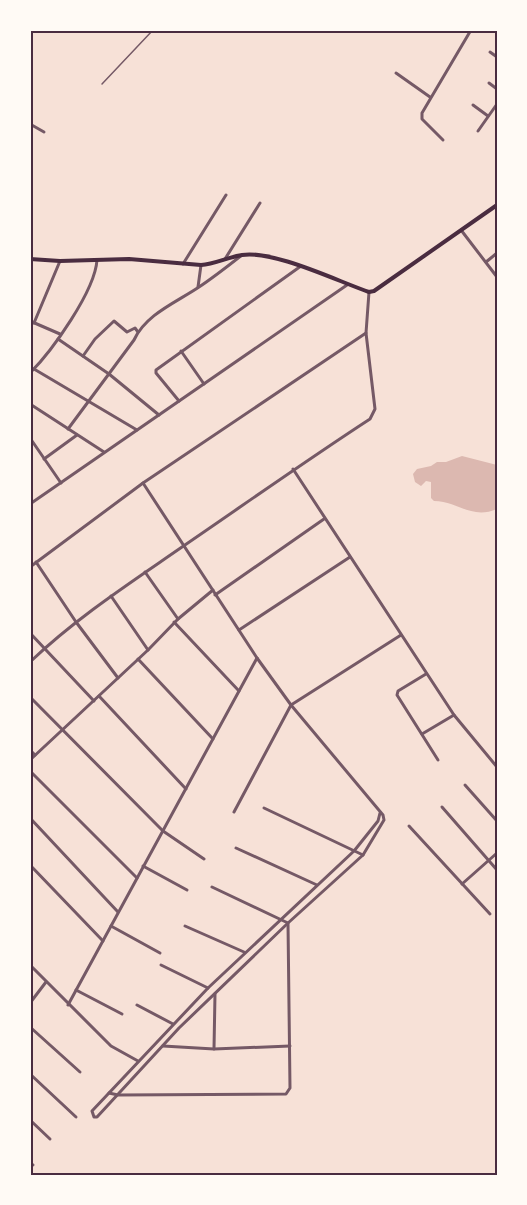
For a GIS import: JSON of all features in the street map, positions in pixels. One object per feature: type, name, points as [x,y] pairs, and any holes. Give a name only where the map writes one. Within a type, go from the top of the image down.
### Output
[{"type":"main road","points":[[30,259],[60,261],[129,259],[201,265],[243,254],[272,258],[301,266],[369,292],[374,291],[497,205]]},
{"type":"street","points":[[443,140],[422,116],[430,97],[471,30]]},
{"type":"street","points":[[490,52],[497,57]]},
{"type":"street","points":[[396,73],[430,97]]},
{"type":"street","points":[[489,83],[497,89]]},
{"type":"street","points":[[478,131],[497,104]]},
{"type":"street","points":[[473,105],[488,116]]},
{"type":"street","points":[[30,124],[44,132]]},
{"type":"street","points":[[183,264],[226,195]]},
{"type":"street","points":[[224,260],[260,203]]},
{"type":"street","points":[[461,230],[497,277]]},
{"type":"street","points":[[68,429],[138,332],[151,318],[198,288],[243,254]]},
{"type":"street","points":[[486,262],[497,254]]},
{"type":"street","points":[[30,373],[58,339],[96,272],[97,260]]},
{"type":"street","points":[[60,261],[32,322],[60,334]]},
{"type":"street","points":[[198,288],[201,265]]},
{"type":"street","points":[[179,401],[155,371],[301,266]]},
{"type":"street","points":[[30,503],[347,285]]},
{"type":"street","points":[[30,662],[44,648],[111,596],[370,418],[375,409],[366,333],[369,292]]},
{"type":"street","points":[[83,356],[95,339],[114,321],[127,332],[135,328],[138,332]]},
{"type":"street","points":[[30,567],[143,483],[366,333]]},
{"type":"street","points":[[58,339],[109,374],[159,415]]},
{"type":"street","points":[[180,351],[204,384]]},
{"type":"street","points":[[34,369],[137,430]]},
{"type":"street","points":[[30,404],[105,453]]},
{"type":"street","points":[[44,459],[77,435]]},
{"type":"street","points":[[30,438],[61,483]]},
{"type":"street","points":[[293,469],[454,715],[497,767]]},
{"type":"street","points":[[143,483],[257,658],[291,705],[384,817],[383,824],[363,855],[288,923],[179,1028],[118,1095],[94,1117],[92,1111],[173,1023],[244,952],[354,851],[378,821],[380,813]]},
{"type":"street","points":[[215,595],[325,518]]},
{"type":"street","points":[[238,630],[350,557]]},
{"type":"street","points":[[36,562],[76,622],[118,678]]},
{"type":"street","points":[[145,572],[178,619]]},
{"type":"street","points":[[30,760],[148,650],[174,622],[213,590]]},
{"type":"street","points":[[111,596],[148,650]]},
{"type":"street","points":[[174,622],[239,691]]},
{"type":"street","points":[[30,633],[93,701]]},
{"type":"street","points":[[234,813],[291,705],[401,635]]},
{"type":"street","points":[[68,1005],[257,658]]},
{"type":"street","points":[[138,659],[213,739]]},
{"type":"street","points":[[426,674],[398,691],[397,695],[438,760]]},
{"type":"street","points":[[99,696],[186,789]]},
{"type":"street","points":[[30,697],[163,831],[204,859]]},
{"type":"street","points":[[422,735],[454,715]]},
{"type":"street","points":[[30,750],[35,755]]},
{"type":"street","points":[[30,771],[137,878]]},
{"type":"street","points":[[465,785],[497,821]]},
{"type":"street","points":[[442,807],[497,870]]},
{"type":"street","points":[[264,808],[363,855]]},
{"type":"street","points":[[30,818],[118,912]]},
{"type":"street","points":[[409,826],[490,914]]},
{"type":"street","points":[[236,848],[317,885]]},
{"type":"street","points":[[462,884],[497,853]]},
{"type":"street","points":[[30,865],[103,941]]},
{"type":"street","points":[[144,866],[187,890]]},
{"type":"street","points":[[212,886],[288,923]]},
{"type":"street","points":[[109,1093],[118,1095],[286,1094],[291,1082],[288,923]]},
{"type":"street","points":[[111,926],[160,953]]},
{"type":"street","points":[[185,926],[244,952]]},
{"type":"street","points":[[30,965],[111,1046],[138,1061]]},
{"type":"street","points":[[161,965],[208,988]]},
{"type":"street","points":[[30,1003],[46,982]]},
{"type":"street","points":[[76,990],[122,1014]]},
{"type":"street","points":[[214,1049],[215,994]]},
{"type":"street","points":[[137,1005],[173,1023]]},
{"type":"street","points":[[30,1027],[80,1072]]},
{"type":"street","points":[[163,1046],[214,1049],[290,1046]]},
{"type":"street","points":[[30,1074],[76,1117]]},
{"type":"street","points":[[30,1120],[50,1139]]},
{"type":"lane","points":[[102,84],[153,30]]},
{"type":"shaded area","points":[[462,456],[497,465],[497,509],[488,512],[472,511],[434,501],[431,498],[431,482],[426,481],[421,486],[415,482],[413,474],[417,469]]}]
